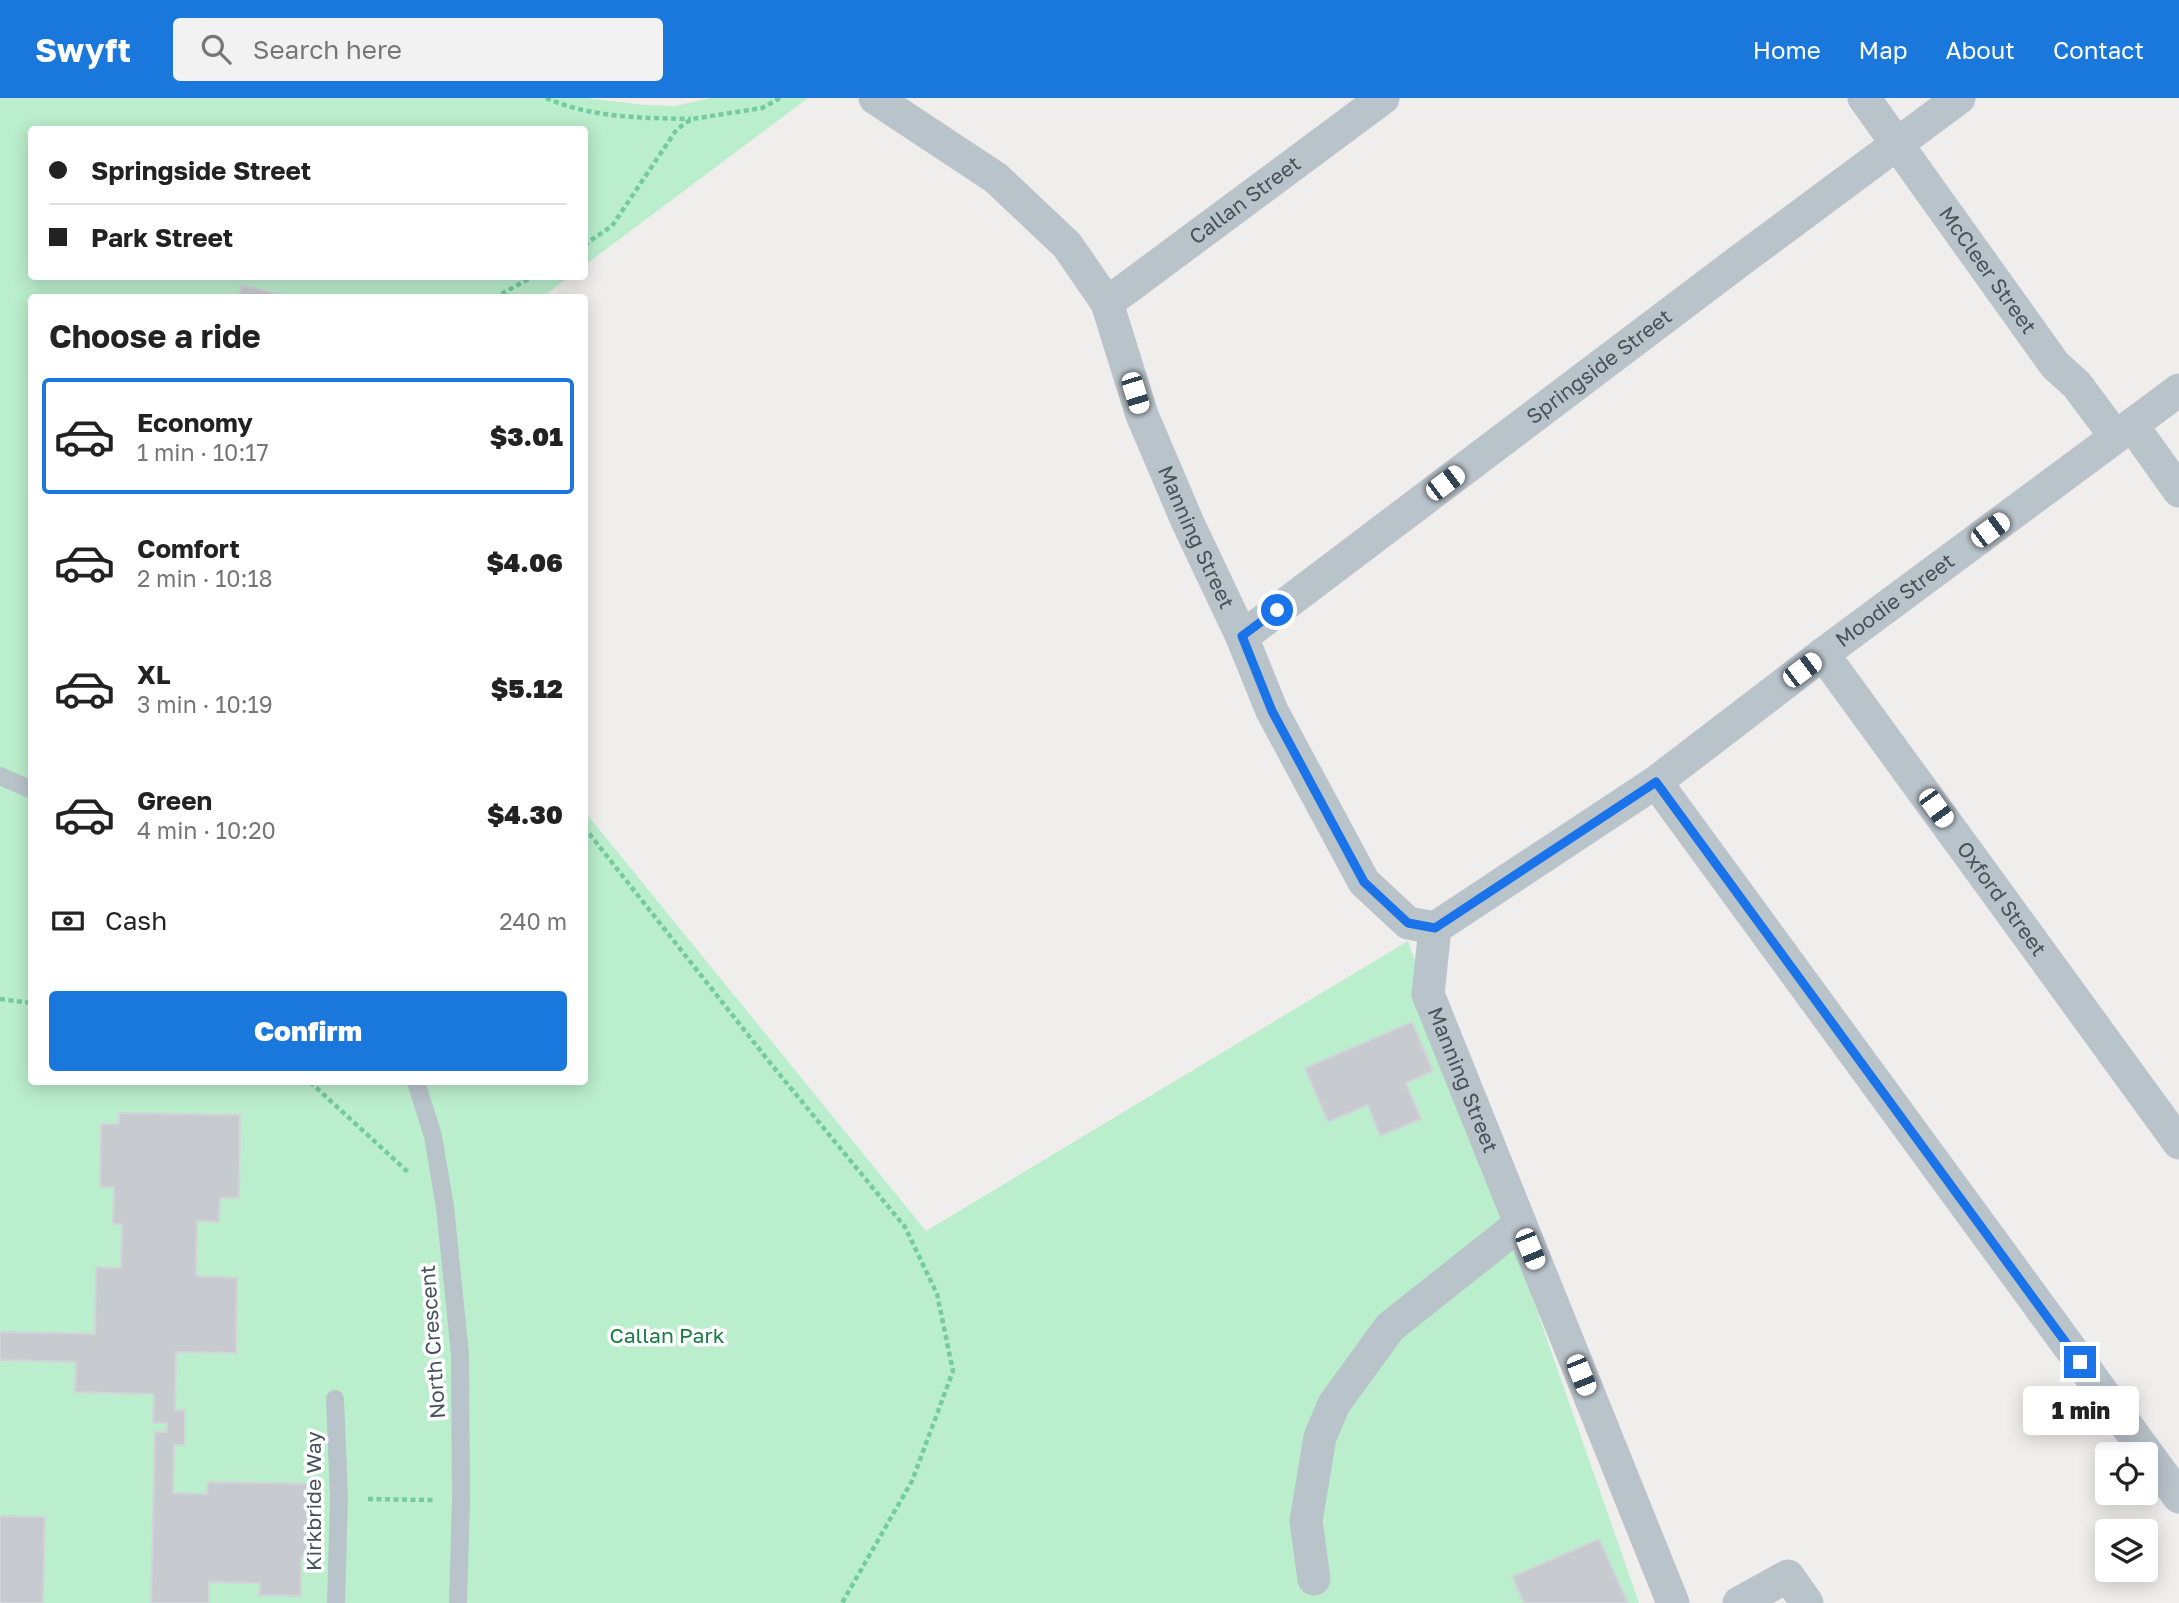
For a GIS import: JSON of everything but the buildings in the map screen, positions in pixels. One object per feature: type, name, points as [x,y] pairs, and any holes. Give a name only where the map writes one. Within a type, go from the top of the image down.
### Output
[{"type":"street","name":"Manning Street","points":[[875,98],[996,178],[1067,246],[1107,303],[1142,415],[1188,523],[1242,636],[1272,711],[1364,882],[1408,923],[1435,928],[1428,993],[1673,1603]]},
{"type":"street","name":"Callan Street","points":[[1107,303],[1383,98]]},
{"type":"street","name":"McCleer Street","points":[[1864,98],[2055,365],[2124,430],[2179,491]]},
{"type":"street","name":"Springside Street","points":[[1242,636],[1550,402],[1959,98]]},
{"type":"street","name":"Moodie Street","points":[[1435,928],[1656,782],[1823,654],[2179,390]]},
{"type":"street","name":"Oxford Street","points":[[1823,654],[2179,1143]]},
{"type":"street","points":[[1656,782],[2179,1497]]},
{"type":"street","points":[[1314,1578],[1306,1521],[1320,1437],[1334,1404],[1390,1327],[1520,1224]]},
{"type":"street","points":[[1739,1603],[1788,1576],[1807,1603]]},
{"type":"lane","points":[[0,776],[28,788]]},
{"type":"lane","name":"North Crescent","points":[[416,1085],[433,1136],[445,1208],[460,1354],[461,1501],[458,1603]]},
{"type":"lane","name":"Kirkbride Way","points":[[335,1399],[339,1498],[336,1603]]},
{"type":"path","points":[[546,98],[559,104],[632,118],[692,118],[762,108],[780,98]]},
{"type":"path","points":[[588,242],[612,226],[677,129],[692,118]]},
{"type":"path","points":[[501,294],[527,280]]},
{"type":"path","points":[[588,832],[771,1064],[905,1227],[937,1294],[953,1371],[912,1481],[842,1603]]},
{"type":"path","points":[[0,999],[28,1002]]},
{"type":"path","points":[[313,1085],[445,1208]]},
{"type":"path","points":[[339,1498],[461,1501]]},
{"type":"green space","name":"Callan Park","points":[[0,98],[586,98],[675,106],[711,98],[808,98],[588,263],[588,126],[28,126],[28,280],[565,280],[546,294],[28,294],[28,1085],[588,1085],[588,816],[926,1231],[1408,941],[1639,1603],[0,1603]]},
{"type":"route","points":[[1277,610],[1242,636],[1272,711],[1364,882],[1408,923],[1435,928],[1656,782],[2080,1362]]}]
